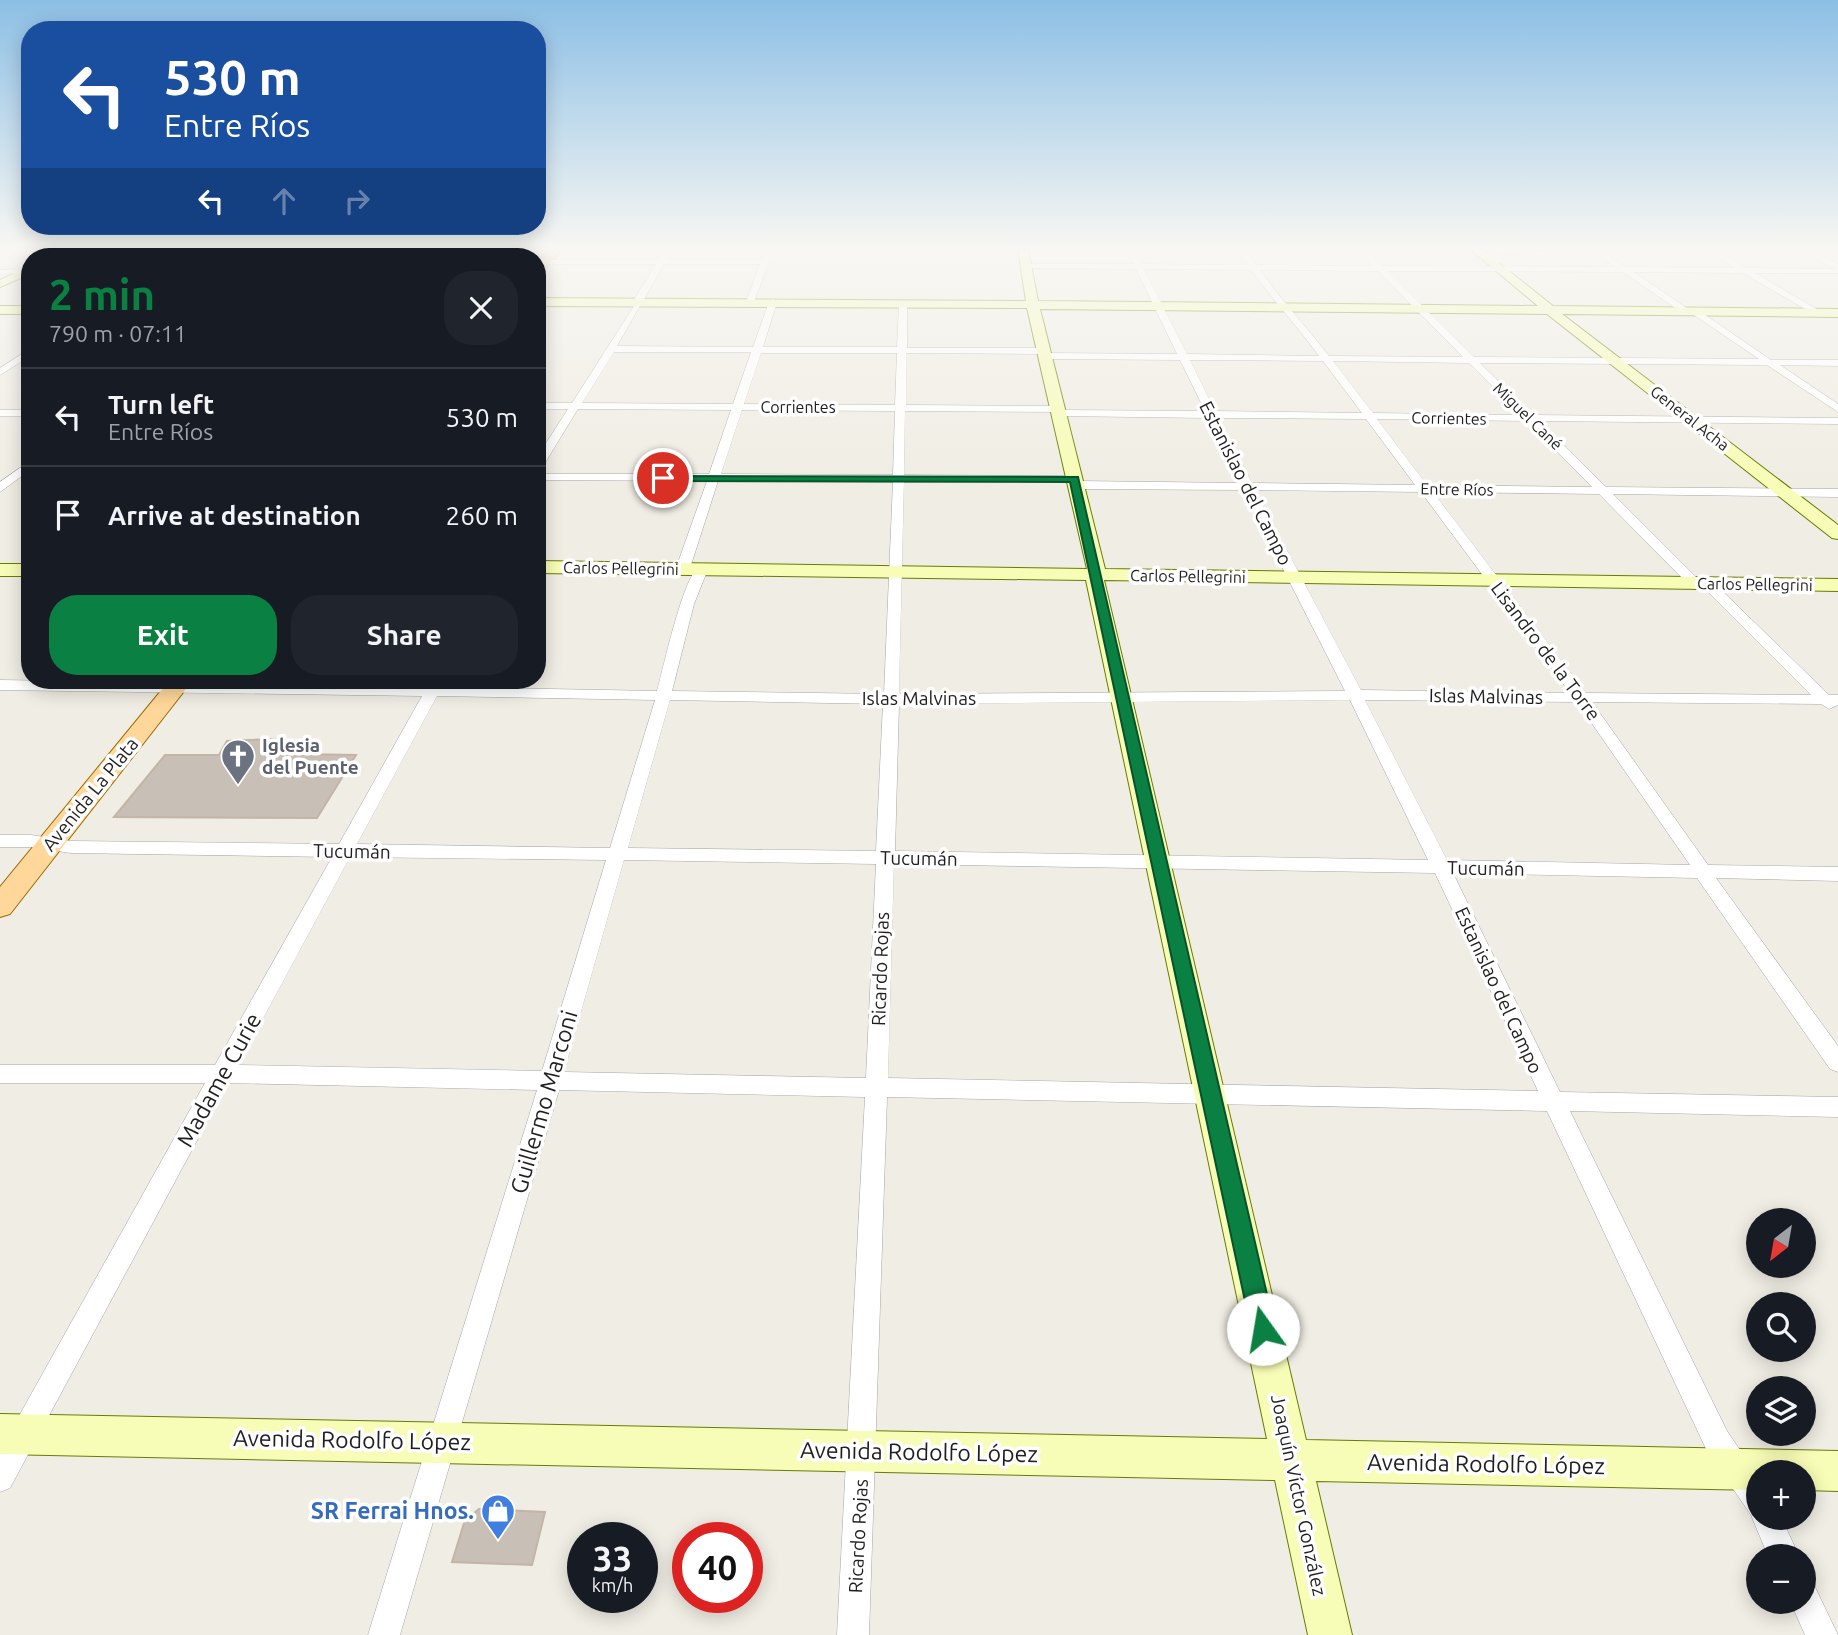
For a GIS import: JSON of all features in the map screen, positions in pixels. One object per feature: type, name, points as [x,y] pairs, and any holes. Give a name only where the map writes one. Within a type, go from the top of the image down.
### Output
[{"type":"main road","name":"Avenida La Plata","points":[[0,907],[175,689]]},
{"type":"street","points":[[546,451],[625,325]]},
{"type":"street","name":"Guillermo Marconi","points":[[384,1635],[444,1442],[664,694],[687,604],[692,569],[714,478],[765,325]]},
{"type":"street","name":"Ricardo Rojas","points":[[853,1635],[863,1451],[896,572],[903,325]]},
{"type":"street","name":"Joaquín Víctor González","points":[[1038,325],[1330,1635]]},
{"type":"street","name":"Estanislao del Campo","points":[[1167,325],[1441,867],[1717,1441],[1746,1484]]},
{"type":"street","name":"Lisandro de la Torre","points":[[1299,325],[1581,697],[1705,873],[1714,891],[1838,1063]]},
{"type":"street","name":"Miguel Cané","points":[[1436,325],[1701,584],[1832,700],[1838,712]]},
{"type":"street","name":"General Acha","points":[[1570,325],[1838,534]]},
{"type":"street","points":[[1711,325],[1838,409]]},
{"type":"street","points":[[611,349],[757,348],[1182,358],[1838,363]]},
{"type":"street","points":[[0,357],[21,355]]},
{"type":"street","points":[[0,372],[21,359]]},
{"type":"street","name":"Corrientes","points":[[546,406],[899,407],[1212,416],[1838,421]]},
{"type":"street","points":[[0,414],[21,413]]},
{"type":"street","points":[[2,485],[21,471]]},
{"type":"street","name":"Entre Ríos","points":[[546,477],[897,479],[1248,487],[1838,493]]},
{"type":"street","points":[[2,485],[21,484]]},
{"type":"street","name":"Carlos Pellegrini","points":[[546,567],[1838,585]]},
{"type":"street","points":[[0,570],[21,570]]},
{"type":"street","name":"Islas Malvinas","points":[[0,685],[21,685]]},
{"type":"street","name":"Madame Curie","points":[[0,1478],[12,1434],[222,1074],[433,689]]},
{"type":"street","name":"Islas Malvinas","points":[[521,689],[890,698],[1121,699],[1355,695],[1832,700]]},
{"type":"street","name":"Tucumán","points":[[0,841],[51,843],[71,847],[1159,861],[1838,874]]},
{"type":"street","points":[[0,1074],[222,1074],[1209,1092],[1838,1107]]},
{"type":"street","name":"Avenida Rodolfo López","points":[[12,1434],[1838,1471]]},
{"type":"street","points":[[1812,1614],[1822,1635]]},
{"type":"building","name":"Iglesia del Puente","points":[[270,739],[304,743],[297,754],[356,755],[317,818],[114,817],[165,755],[219,755],[227,741]]},
{"type":"building","name":"SR Ferrai Hnos.","points":[[479,1509],[545,1512],[532,1565],[452,1562],[465,1520]]},
{"type":"place","name":"Iglesia del Puente","points":[[238,786]]},
{"type":"place","name":"SR Ferrai Hnos.","points":[[498,1541]]},
{"type":"route","points":[[663,478],[1074,479],[1096,568],[1095,580],[1100,604],[1263,1329]]}]
